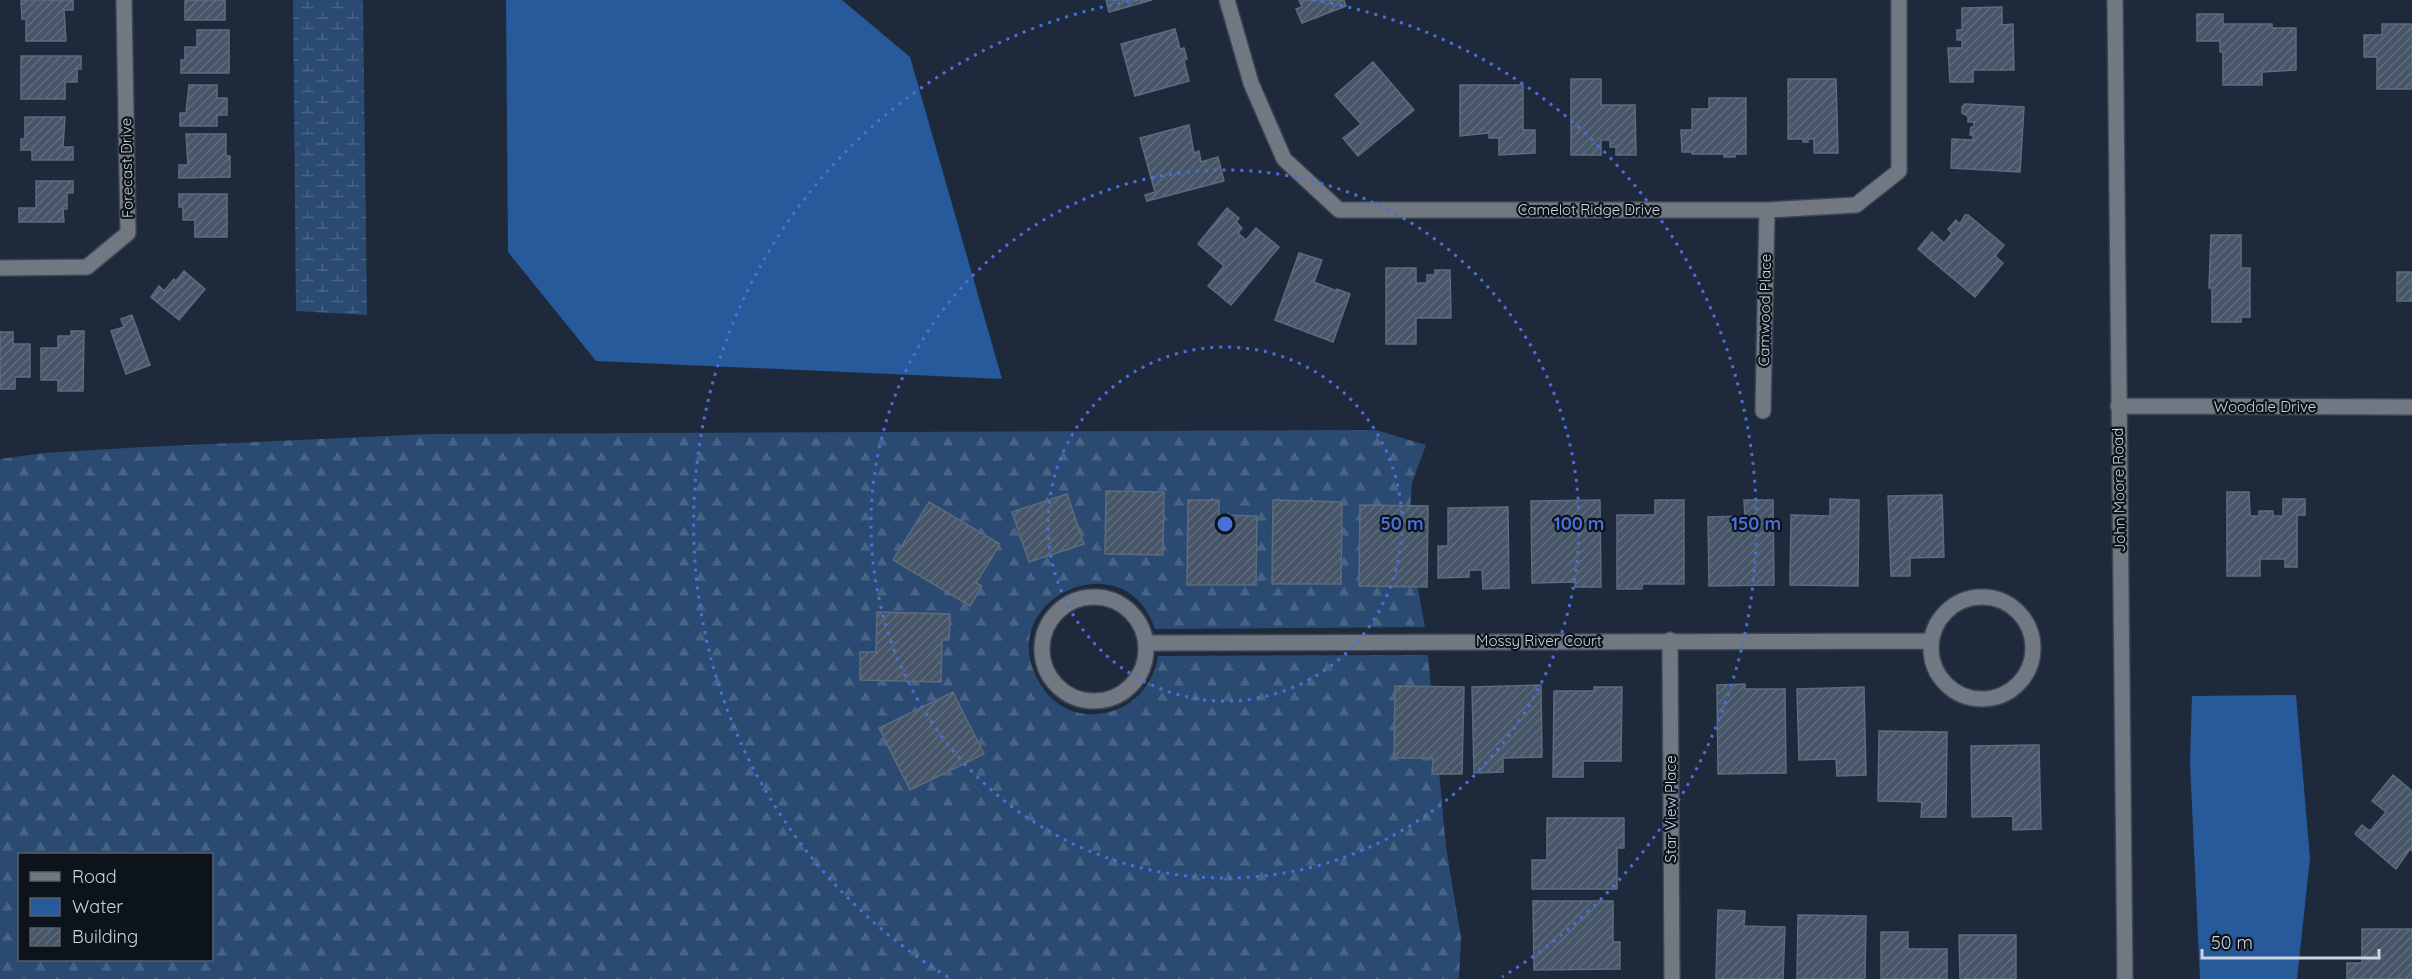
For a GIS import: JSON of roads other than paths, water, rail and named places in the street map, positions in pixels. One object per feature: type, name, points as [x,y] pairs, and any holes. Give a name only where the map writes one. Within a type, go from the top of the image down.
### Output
[{"type":"street","name":"Forecast Drive","points":[[0,268],[87,267],[128,233],[124,0]]},
{"type":"street","name":"Camelot Ridge Drive","points":[[1227,0],[1251,83],[1284,159],[1339,210],[1767,210],[1856,205],[1899,171],[1899,0]]},
{"type":"street","name":"John Moore Road","points":[[2115,0],[2125,979]]},
{"type":"street","name":"Camwood Place","points":[[1763,411],[1767,210]]},
{"type":"street","name":"Woodale Drive","points":[[2118,406],[2412,407]]},
{"type":"street","points":[[1098,596],[1116,600],[1131,611],[1142,626],[1147,643],[1146,660],[1140,675],[1129,688],[1115,697],[1098,701],[1081,700],[1066,693],[1053,682],[1045,668],[1041,651],[1042,635],[1050,618],[1063,606],[1080,598],[1098,596]]},
{"type":"street","points":[[1974,597],[1990,597],[2006,602],[2024,619],[2034,641],[2033,659],[2026,675],[2015,688],[1999,697],[1982,700],[1964,697],[1949,688],[1937,675],[1931,658],[1930,641],[1935,625],[1945,612],[1958,602],[1974,597]]},
{"type":"street","name":"Star View Place","points":[[1670,640],[1672,979]]},
{"type":"street","name":"Mossy River Court","points":[[1147,643],[1930,641]]},
{"type":"water","points":[[506,0],[842,0],[910,57],[1002,379],[596,361],[508,252]]},
{"type":"water","points":[[2296,695],[2310,858],[2297,979],[2200,979],[2190,763],[2192,696]]}]
